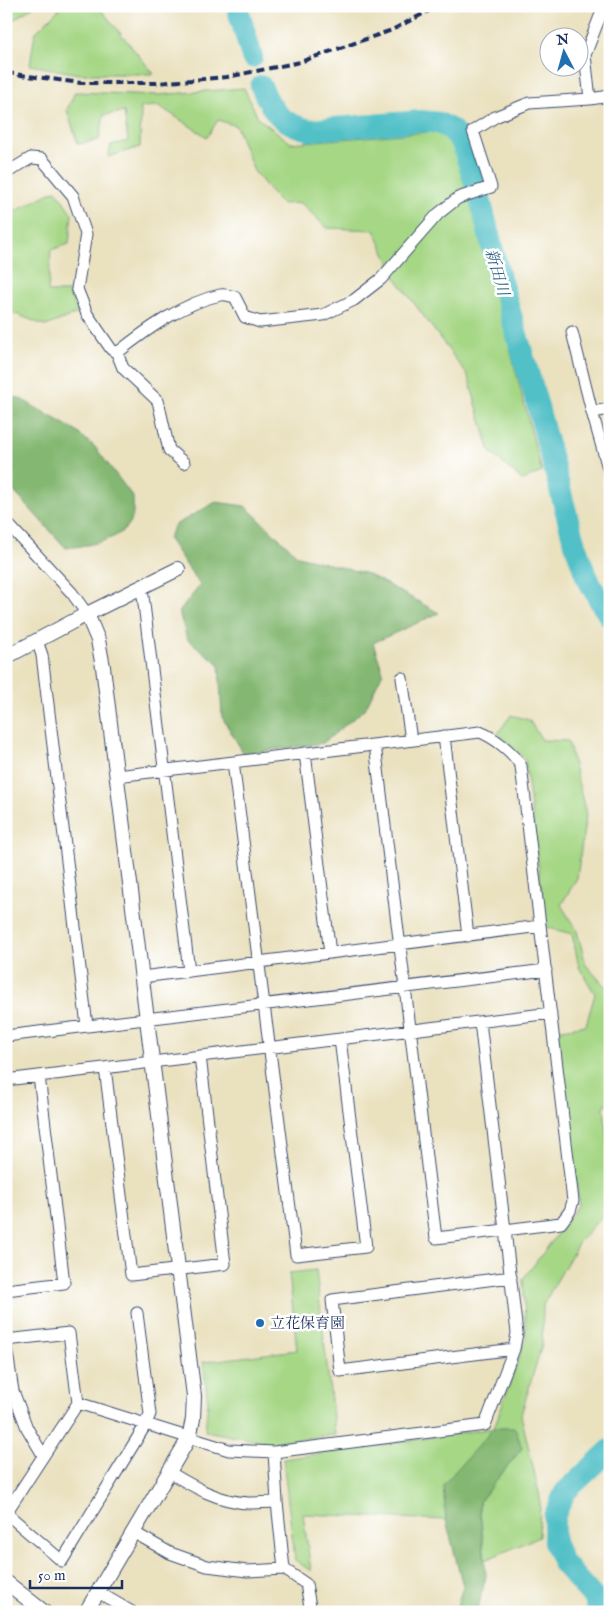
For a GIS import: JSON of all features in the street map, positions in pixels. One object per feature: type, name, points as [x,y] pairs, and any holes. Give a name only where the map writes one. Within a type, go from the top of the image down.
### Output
[{"type":"street","points":[[590,99],[585,55],[604,6]]},
{"type":"street","points":[[117,353],[145,331],[183,308],[222,294],[235,297],[245,316],[260,322],[323,315],[354,300],[381,279],[438,214],[458,198],[491,187],[473,132],[495,117],[529,103],[610,96]]},
{"type":"street","points":[[6,174],[32,158],[42,159],[73,196],[86,234],[77,289],[87,314],[112,349],[117,353],[123,368],[158,401],[170,450],[184,463]]},
{"type":"street","points":[[572,332],[610,476]]},
{"type":"street","points":[[592,412],[610,410]]},
{"type":"street","points":[[6,522],[72,593],[87,614],[98,640],[104,667],[194,1396],[193,1419],[189,1438],[86,1612]]},
{"type":"street","points":[[6,658],[178,568]]},
{"type":"street","points":[[139,588],[143,596],[189,971]]},
{"type":"street","points":[[37,641],[42,655],[87,1026]]},
{"type":"street","points":[[402,678],[411,740]]},
{"type":"street","points":[[117,776],[375,744],[480,732],[489,736],[517,759],[521,766],[573,1200],[570,1212],[561,1223],[436,1238],[375,744]]},
{"type":"street","points":[[444,736],[468,936]]},
{"type":"street","points":[[304,753],[330,953]]},
{"type":"street","points":[[233,762],[296,1255],[366,1246],[340,1039]]},
{"type":"street","points":[[142,977],[540,926]]},
{"type":"street","points":[[6,1036],[546,970]]},
{"type":"street","points":[[6,1080],[551,1013]]},
{"type":"street","points":[[78,1403],[229,1450],[274,1452],[485,1425],[514,1349],[517,1333],[480,1022]]},
{"type":"street","points":[[105,1068],[131,1275],[225,1264],[200,1056]]},
{"type":"street","points":[[6,1290],[64,1283],[39,1076]]},
{"type":"street","points":[[511,1276],[332,1300],[340,1370],[514,1349]]},
{"type":"street","points":[[6,1340],[69,1333],[78,1403],[6,1513],[62,1561],[146,1424],[150,1414],[137,1313]]},
{"type":"street","points":[[6,1346],[13,1391],[26,1428],[42,1456]]},
{"type":"street","points":[[274,1452],[276,1502],[284,1569]]},
{"type":"street","points":[[169,1472],[200,1490],[223,1499],[248,1503],[276,1502]]},
{"type":"street","points":[[133,1532],[170,1553],[207,1566],[247,1571],[284,1569],[306,1584],[311,1612]]},
{"type":"street","points":[[6,1582],[44,1612]]},
{"type":"street","points":[[98,1592],[132,1612]]},
{"type":"green space","points":[[6,6],[34,6],[6,25]]},
{"type":"green space","points":[[62,6],[98,6],[154,74],[79,74],[30,65],[35,33]]},
{"type":"green space","points":[[244,88],[258,118],[291,143],[429,132],[444,135],[458,149],[542,472],[522,480],[490,452],[468,376],[394,276],[374,230],[327,228],[301,203],[281,204],[254,171],[236,126],[218,120],[207,137],[159,106],[141,107],[140,147],[108,157],[111,145],[128,141],[124,112],[104,115],[99,140],[78,144],[67,110],[75,92],[158,95]]},
{"type":"green space","points":[[56,190],[72,214],[69,244],[51,250],[48,292],[69,292],[78,313],[46,326],[6,310],[6,216]]},
{"type":"green space","points":[[6,396],[19,398],[73,429],[95,447],[133,497],[133,516],[126,528],[111,538],[102,541],[66,548],[8,485],[6,481]]},
{"type":"green space","points":[[216,502],[245,506],[298,556],[368,574],[439,613],[373,643],[383,672],[365,709],[323,743],[244,754],[222,717],[219,664],[187,639],[179,612],[200,585],[168,538],[175,525]]},
{"type":"green space","points":[[511,715],[529,720],[542,740],[568,741],[586,814],[577,878],[561,905],[577,931],[586,965],[610,992],[610,1100],[604,1107],[610,1171],[610,1207],[579,1242],[543,1305],[542,1344],[521,1415],[540,1497],[539,1537],[485,1560],[479,1502],[522,1448],[444,1485],[446,1520],[303,1514],[311,1571],[295,1560],[283,1459],[494,1428],[526,1337],[523,1279],[579,1204],[557,1030],[586,1025],[595,994],[579,967],[572,934],[546,927],[525,760],[498,733]]},
{"type":"green space","name":"立花保育園","points":[[316,1270],[335,1435],[268,1443],[205,1431],[208,1402],[203,1362],[297,1350],[289,1273]]},
{"type":"green space","points":[[494,1428],[515,1428],[522,1448],[479,1502],[486,1576],[477,1612],[455,1612],[463,1586],[446,1520],[443,1485]]},
{"type":"waterway","name":"新田川","points":[[237,6],[252,57]]},
{"type":"waterway","name":"新田川","points":[[261,86],[279,116],[291,124],[310,130],[421,121],[439,123],[452,130],[462,143],[480,199],[500,278],[535,396],[573,538],[586,576],[610,617]]},
{"type":"waterway","name":"新田川","points":[[598,1612],[595,1599],[563,1563],[554,1542],[554,1517],[565,1492],[610,1450]]},
{"type":"railway","points":[[6,73],[81,83],[157,83],[227,77],[300,62],[392,30],[438,6]]},
{"type":"place","name":"立花保育園","points":[[260,1323]]}]
